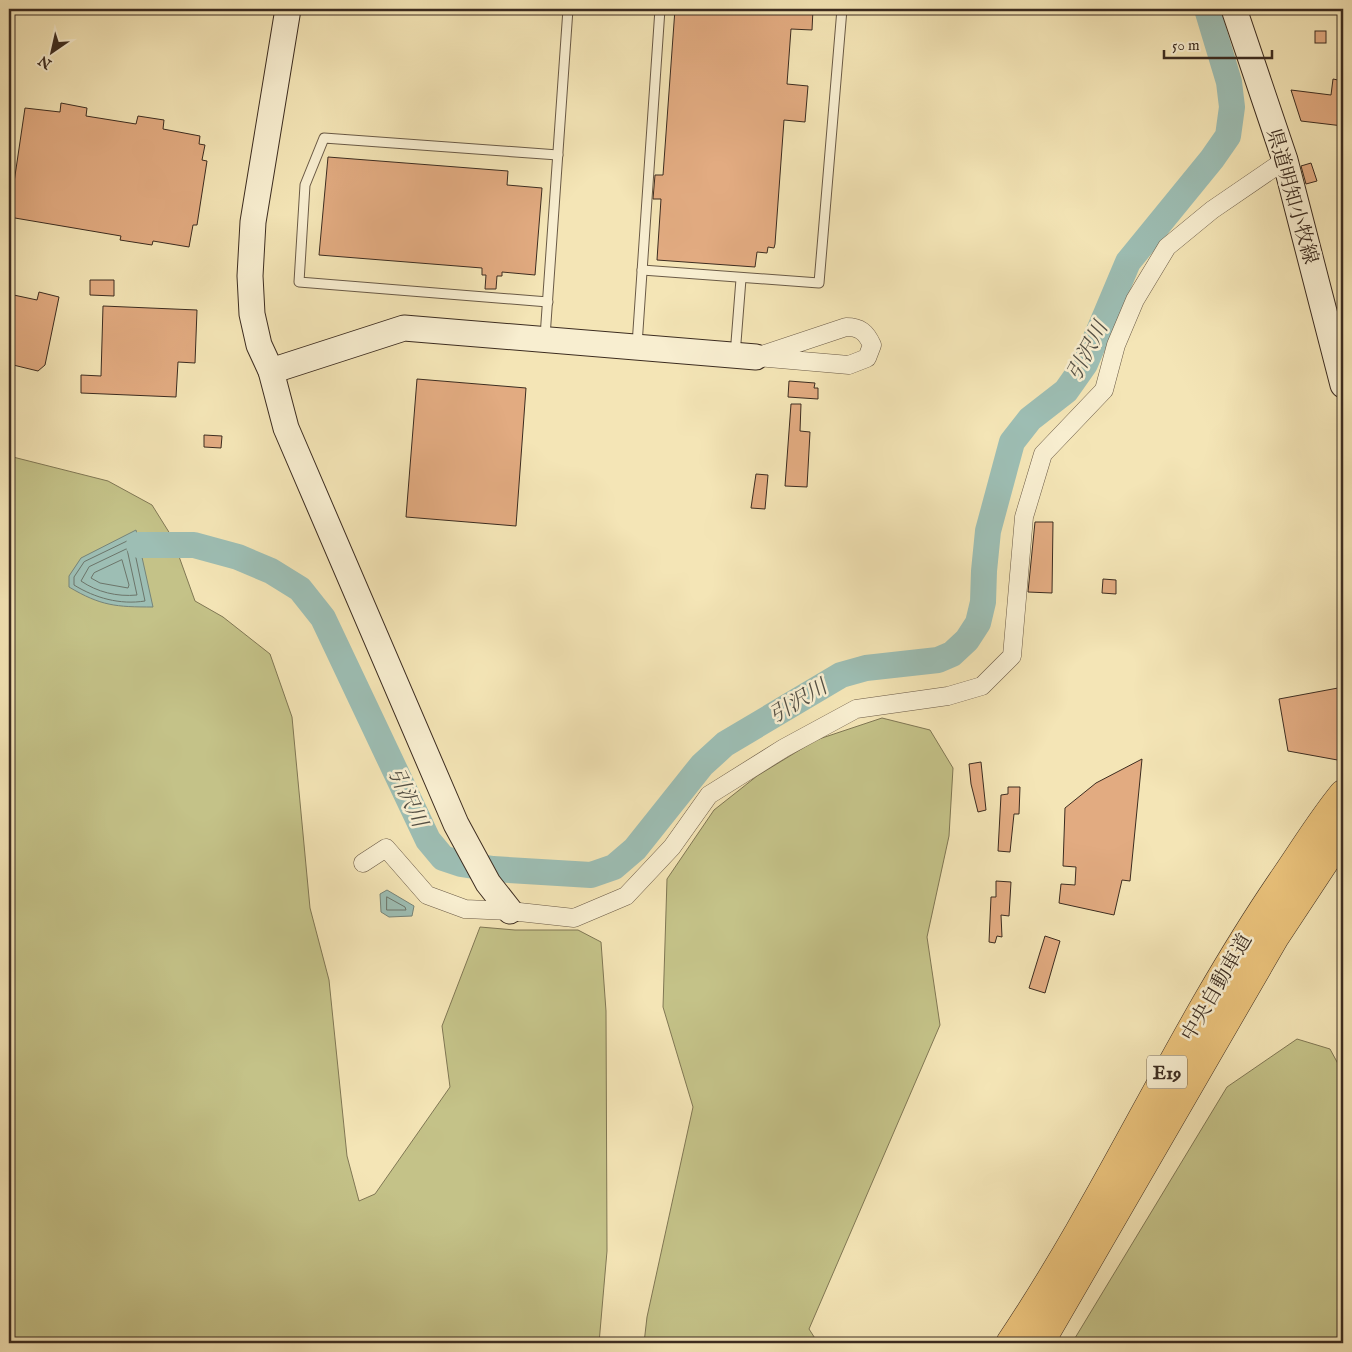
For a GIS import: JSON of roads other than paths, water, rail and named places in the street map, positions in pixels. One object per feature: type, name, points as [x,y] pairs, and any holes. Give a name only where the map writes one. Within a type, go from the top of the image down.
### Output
[{"type":"highway","name":"中央自動車道","points":[[1010,1343],[1079,1231],[1167,1071],[1253,924],[1338,800]]},
{"type":"highway","name":"中央自動車道","points":[[1040,1343],[1275,937],[1340,838]]},
{"type":"street","points":[[288,9],[253,222],[250,276],[252,314],[258,345],[270,371],[286,428],[456,824],[488,883],[510,911]]},
{"type":"street","name":"県道明知小牧線","points":[[1234,9],[1285,160],[1343,385]]},
{"type":"street","points":[[363,863],[386,848],[426,895],[465,909],[510,911],[574,918],[626,896],[672,847],[708,795],[784,748],[856,708],[948,696],[982,686],[1012,656],[1024,517],[1043,454],[1104,390],[1116,345],[1134,300],[1167,248],[1212,210],[1285,160]]},
{"type":"street","points":[[270,371],[404,328],[849,365],[867,358],[872,345],[867,334],[856,327],[846,327],[745,356]]},
{"type":"lane","points":[[545,340],[568,9]]},
{"type":"lane","points":[[637,347],[660,9]]},
{"type":"lane","points":[[642,270],[741,279],[818,283],[842,9]]},
{"type":"lane","points":[[548,302],[299,282],[302,234],[306,185],[324,138],[558,155]]},
{"type":"lane","points":[[741,279],[745,356]]},
{"type":"water","points":[[136,530],[153,607],[129,607],[100,602],[69,587],[69,576],[81,558]]},
{"type":"water","points":[[387,890],[414,906],[412,916],[389,917],[381,912],[380,894]]},
{"type":"waterway","name":"引沢川","points":[[139,545],[194,545],[238,557],[271,571],[300,589],[323,618],[428,840],[443,858],[461,864],[493,869],[591,875],[614,867],[635,849],[702,765],[725,744],[841,675],[866,668],[938,660],[952,654],[967,640],[978,623],[983,602],[988,531],[1012,442],[1030,419],[1066,391],[1085,364],[1128,262],[1212,159],[1228,136],[1232,107],[1229,82],[1207,9]]}]
